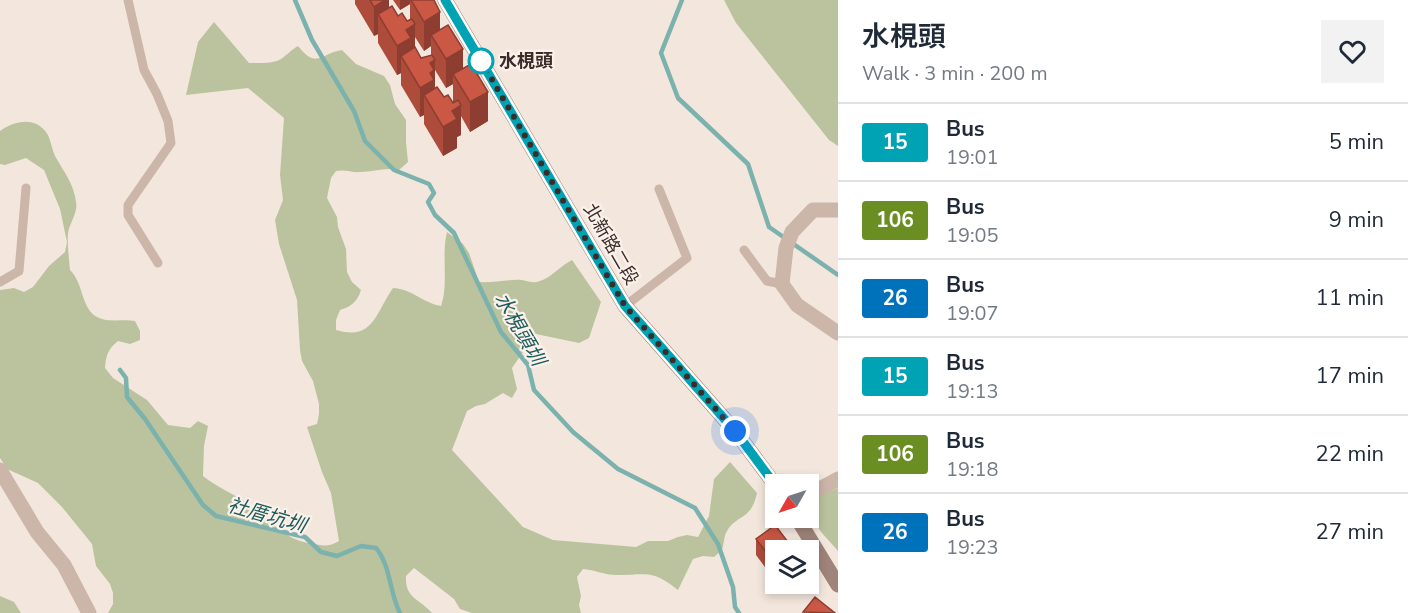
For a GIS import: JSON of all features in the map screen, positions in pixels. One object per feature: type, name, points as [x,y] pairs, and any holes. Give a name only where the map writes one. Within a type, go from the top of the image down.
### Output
[{"type":"main road","name":"北新路二段","points":[[445,0],[625,306],[735,431],[767,474]]},
{"type":"main road","points":[[803,528],[838,585]]},
{"type":"street","points":[[838,210],[813,210],[792,232],[786,248],[782,284],[797,305],[838,333]]},
{"type":"street","points":[[0,470],[37,532],[64,565],[89,613]]},
{"type":"street","points":[[819,489],[838,479]]},
{"type":"lane","points":[[128,0],[144,70],[168,121],[171,143],[128,206],[128,215],[158,263]]},
{"type":"lane","points":[[0,282],[19,271],[26,188]]},
{"type":"lane","points":[[625,306],[687,258],[658,189]]},
{"type":"lane","points":[[744,250],[767,281],[782,284]]},
{"type":"green space","points":[[724,0],[838,0],[838,146],[829,140],[736,23]]},
{"type":"green space","points":[[214,22],[249,63],[277,61],[298,46],[304,53],[315,59],[342,50],[356,64],[384,76],[390,85],[395,104],[406,120],[408,162],[399,170],[336,171],[331,178],[327,198],[337,217],[346,249],[347,272],[352,282],[361,290],[354,303],[340,310],[336,320],[336,330],[358,332],[366,328],[377,316],[393,288],[441,306],[447,232],[463,244],[469,253],[479,282],[522,280],[538,282],[572,260],[601,302],[589,338],[579,343],[536,334],[525,338],[525,349],[512,368],[517,389],[512,398],[503,393],[467,411],[452,450],[523,527],[553,540],[636,547],[648,541],[668,541],[687,535],[698,537],[709,516],[714,479],[730,462],[757,493],[754,502],[748,513],[727,531],[722,550],[714,557],[703,556],[693,559],[678,590],[655,576],[612,575],[583,569],[577,577],[581,596],[579,605],[581,613],[472,613],[460,609],[454,599],[414,568],[406,576],[410,594],[432,613],[108,613],[113,604],[113,593],[110,584],[96,566],[92,544],[62,507],[38,483],[7,469],[0,458],[0,290],[14,288],[24,292],[33,287],[49,266],[65,252],[67,242],[60,209],[44,170],[26,158],[5,165],[0,164],[0,131],[12,124],[32,122],[43,129],[71,184],[76,206],[68,233],[70,270],[75,276],[86,305],[95,316],[102,319],[135,321],[140,331],[140,340],[130,344],[118,341],[112,347],[107,356],[105,368],[113,378],[147,400],[168,425],[190,428],[198,421],[208,426],[204,446],[203,476],[247,503],[276,527],[299,541],[331,545],[339,541],[331,493],[307,427],[317,424],[319,404],[313,381],[302,361],[297,300],[279,244],[275,220],[283,200],[280,175],[284,118],[248,88],[186,95],[198,42]]},
{"type":"green space","points":[[838,488],[838,551],[818,528],[819,496]]},
{"type":"green space","points":[[0,596],[14,602],[21,613],[0,613]]},
{"type":"building","points":[[370,0],[385,0],[374,7]]},
{"type":"building","points":[[411,0],[434,0],[440,12],[424,22]]},
{"type":"building","points":[[392,6],[398,16],[402,13],[407,21],[412,19],[415,24],[406,30],[411,38],[397,46],[378,14]]},
{"type":"building","points":[[448,25],[463,49],[446,59],[431,35]]},
{"type":"building","points":[[415,47],[421,58],[432,55],[435,60],[430,63],[434,70],[430,73],[434,80],[420,88],[401,56]]},
{"type":"building","points":[[471,64],[488,92],[470,102],[453,74]]},
{"type":"building","points":[[437,87],[444,97],[448,95],[453,103],[458,100],[461,105],[452,111],[457,119],[443,127],[424,95]]},
{"type":"building","points":[[771,528],[777,528],[786,540],[765,540],[765,551],[756,539]]},
{"type":"building","points":[[815,597],[835,613],[803,612]]},
{"type":"waterway","name":"水梘頭圳","points":[[295,0],[312,40],[354,111],[365,141],[394,170],[429,184],[434,193],[428,202],[435,215],[454,233],[501,332],[528,365],[534,390],[573,432],[618,469],[695,508],[718,544],[733,587],[735,607],[739,613]]},
{"type":"waterway","points":[[682,0],[661,53],[678,98],[748,164],[769,227],[838,275]]},
{"type":"waterway","name":"社厝坑圳","points":[[120,370],[126,378],[127,397],[145,419],[203,505],[216,516],[305,537],[321,552],[337,556],[361,546],[376,548],[385,563],[400,613]]},
{"type":"bus line","name":"15","points":[[445,0],[625,306],[735,431],[767,474]]},
{"type":"place","name":"水梘頭","points":[[481,61]]},
{"type":"route","points":[[481,61],[625,306],[735,431]]}]
